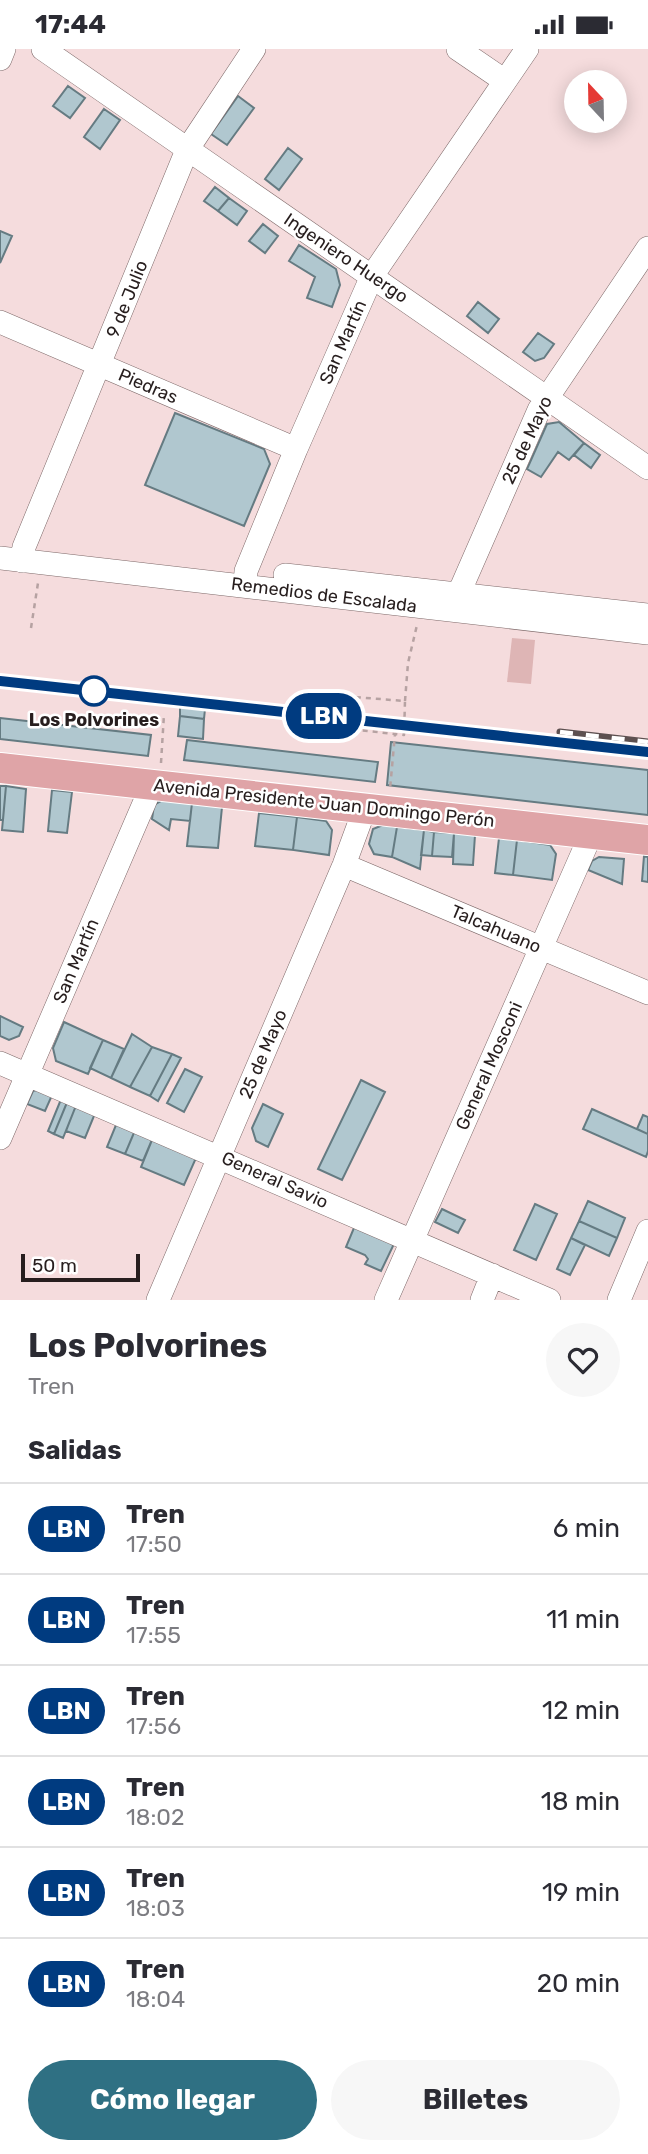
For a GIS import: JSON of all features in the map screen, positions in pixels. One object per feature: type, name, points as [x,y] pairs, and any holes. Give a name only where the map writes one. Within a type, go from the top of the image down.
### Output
[{"type":"main road","name":"Avenida Presidente Juan Domingo Perón","points":[[0,768],[648,840]]},
{"type":"street","points":[[0,59],[4,49]]},
{"type":"street","name":"Ingeniero Huergo","points":[[43,49],[648,468]]},
{"type":"street","name":"9 de Julio","points":[[22,557],[187,151],[254,49]]},
{"type":"street","points":[[458,49],[505,81]]},
{"type":"street","name":"San Martín","points":[[245,578],[296,449],[372,276],[527,49]]},
{"type":"street","name":"25 de Mayo","points":[[459,602],[539,410],[648,248]]},
{"type":"street","name":"Piedras","points":[[0,322],[296,449]]},
{"type":"street","name":"Remedios de Escalada","points":[[0,544],[22,557],[459,602],[648,615]]},
{"type":"street","name":"Remedios de Escalada","points":[[459,602],[648,633]]},
{"type":"street","name":"San Martín","points":[[0,1138],[155,785]]},
{"type":"street","name":"25 de Mayo","points":[[159,1300],[344,865],[377,809]]},
{"type":"street","name":"General Mosconi","points":[[386,1300],[592,832]]},
{"type":"street","name":"Talcahuano","points":[[344,865],[648,993]]},
{"type":"street","name":"General Savio","points":[[0,1063],[492,1275],[513,1293],[550,1300]]},
{"type":"street","points":[[619,1300],[648,1231]]},
{"type":"street","points":[[482,1300],[492,1275]]},
{"type":"path","points":[[22,557],[31,628]]},
{"type":"path","points":[[313,726],[404,735],[410,650],[417,624],[426,621]]},
{"type":"path","points":[[316,694],[405,701]]},
{"type":"path","points":[[155,785],[164,714]]},
{"type":"path","points":[[377,809],[395,733]]},
{"type":"shaded area","points":[[512,638],[535,640],[531,684],[507,682]]},
{"type":"building","points":[[68,86],[85,98],[70,118],[53,106]]},
{"type":"building","points":[[238,96],[254,108],[227,145],[211,134]]},
{"type":"building","points":[[104,109],[120,120],[100,149],[84,137]]},
{"type":"building","points":[[288,148],[302,159],[279,190],[265,179]]},
{"type":"building","points":[[215,187],[229,198],[218,211],[204,201]]},
{"type":"building","points":[[229,198],[247,211],[237,225],[218,211]]},
{"type":"building","points":[[263,224],[278,236],[265,253],[249,241]]},
{"type":"building","points":[[0,231],[12,236],[0,263]]},
{"type":"building","points":[[299,245],[336,269],[340,285],[332,307],[307,298],[315,277],[289,261]]},
{"type":"building","points":[[478,302],[499,319],[488,333],[467,316]]},
{"type":"building","points":[[538,333],[554,344],[544,358],[535,361],[523,352]]},
{"type":"building","points":[[175,413],[264,449],[270,464],[244,526],[145,485]]},
{"type":"building","points":[[559,422],[584,443],[569,460],[558,452],[541,477],[527,469],[547,424]]},
{"type":"building","points":[[584,443],[600,455],[591,468],[574,455]]},
{"type":"building","points":[[180,706],[205,709],[204,719],[180,716]]},
{"type":"building","points":[[180,716],[204,719],[203,739],[178,736]]},
{"type":"building","points":[[0,718],[151,735],[148,756],[0,739]]},
{"type":"building","points":[[187,740],[378,762],[375,782],[184,760]]},
{"type":"building","points":[[391,742],[648,770],[648,815],[387,785]]},
{"type":"building","points":[[0,786],[6,786],[3,820],[0,820]]},
{"type":"building","points":[[6,786],[26,789],[23,832],[2,830]]},
{"type":"building","points":[[52,790],[72,792],[67,833],[48,831]]},
{"type":"building","points":[[163,800],[192,803],[190,821],[171,819],[169,830],[152,819],[154,805]]},
{"type":"building","points":[[192,803],[222,807],[218,848],[187,846]]},
{"type":"building","points":[[259,813],[297,817],[293,850],[255,846]]},
{"type":"building","points":[[297,817],[326,821],[332,830],[329,855],[293,850]]},
{"type":"building","points":[[383,825],[397,827],[392,857],[374,854],[369,844],[373,829]]},
{"type":"building","points":[[397,827],[424,830],[420,869],[392,857]]},
{"type":"building","points":[[424,830],[434,832],[432,856],[421,855]]},
{"type":"building","points":[[434,832],[454,833],[452,857],[432,856]]},
{"type":"building","points":[[454,833],[475,835],[473,865],[453,864]]},
{"type":"building","points":[[499,838],[517,840],[513,875],[495,873]]},
{"type":"building","points":[[517,840],[550,845],[556,854],[552,880],[513,875]]},
{"type":"building","points":[[644,856],[648,857],[648,882],[642,881]]},
{"type":"building","points":[[599,857],[624,859],[622,884],[588,870],[592,861]]},
{"type":"building","points":[[0,1016],[23,1027],[19,1036],[9,1040],[0,1036]]},
{"type":"building","points":[[64,1022],[103,1040],[88,1074],[56,1061],[53,1048]]},
{"type":"building","points":[[132,1034],[152,1047],[130,1087],[111,1078]]},
{"type":"building","points":[[103,1040],[124,1049],[111,1078],[90,1068]]},
{"type":"building","points":[[152,1047],[172,1054],[150,1096],[130,1087]]},
{"type":"building","points":[[172,1054],[181,1058],[158,1101],[150,1096]]},
{"type":"building","points":[[185,1069],[202,1077],[184,1112],[167,1103]]},
{"type":"building","points":[[361,1080],[385,1092],[342,1180],[318,1169]]},
{"type":"building","points":[[42,1088],[53,1093],[45,1111],[27,1104],[33,1091]]},
{"type":"building","points":[[62,1097],[68,1100],[54,1134],[48,1131]]},
{"type":"building","points":[[68,1100],[77,1103],[63,1138],[54,1134]]},
{"type":"building","points":[[77,1103],[96,1111],[85,1138],[66,1131]]},
{"type":"building","points":[[263,1104],[283,1114],[268,1147],[256,1141],[252,1128]]},
{"type":"building","points":[[592,1109],[648,1134],[646,1157],[583,1129]]},
{"type":"building","points":[[643,1115],[648,1117],[648,1134],[637,1129]]},
{"type":"building","points":[[118,1120],[136,1128],[125,1154],[107,1147]]},
{"type":"building","points":[[136,1128],[154,1135],[143,1161],[125,1154]]},
{"type":"building","points":[[154,1135],[196,1158],[184,1185],[141,1167]]},
{"type":"building","points":[[588,1201],[625,1218],[617,1238],[579,1221]]},
{"type":"building","points":[[535,1204],[557,1214],[536,1260],[514,1250]]},
{"type":"building","points":[[442,1209],[465,1220],[458,1233],[435,1222]]},
{"type":"building","points":[[579,1221],[617,1238],[609,1256],[571,1238]]},
{"type":"building","points":[[356,1223],[389,1236],[393,1246],[381,1271],[365,1264],[368,1259],[365,1255],[346,1247]]},
{"type":"building","points":[[571,1238],[585,1245],[570,1275],[557,1269]]},
{"type":"railway","points":[[0,681],[648,752]]},
{"type":"railway","points":[[560,732],[648,742]]},
{"type":"train","name":"LBN","points":[[0,681],[648,752]]},
{"type":"place","name":"Los Polvorines","points":[[94,691]]}]
